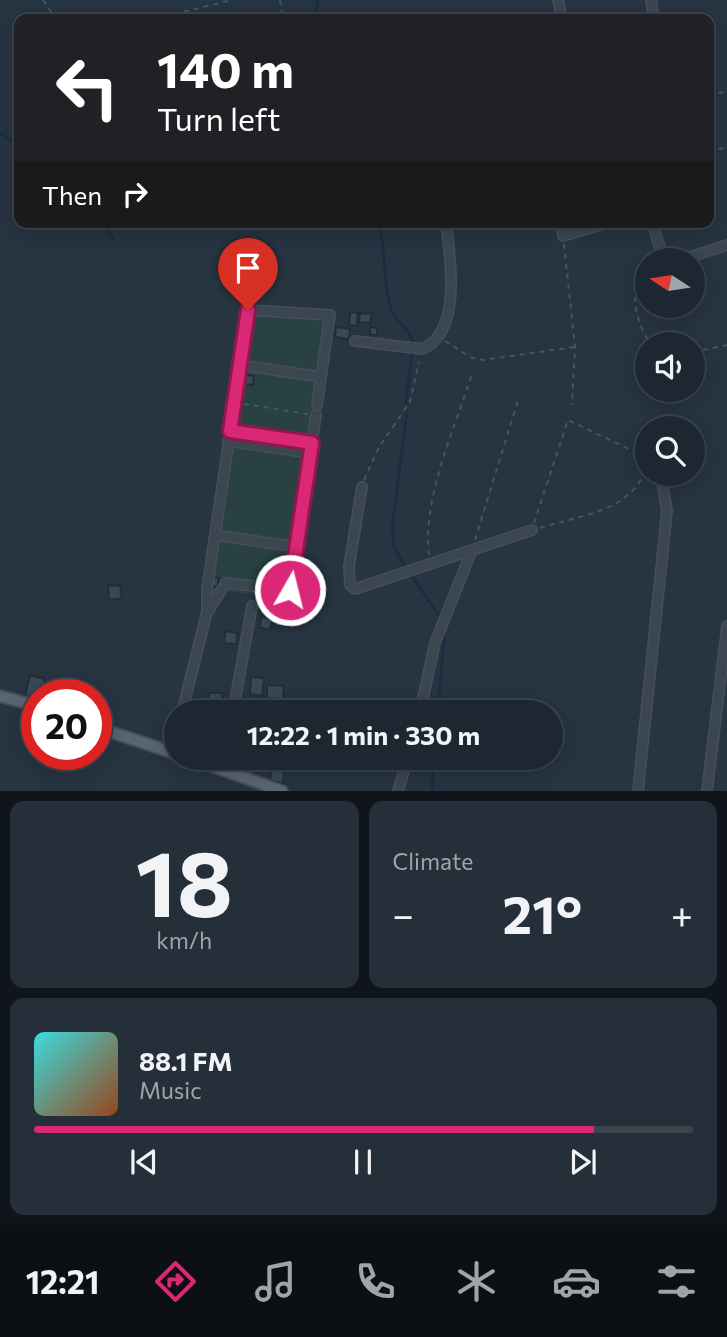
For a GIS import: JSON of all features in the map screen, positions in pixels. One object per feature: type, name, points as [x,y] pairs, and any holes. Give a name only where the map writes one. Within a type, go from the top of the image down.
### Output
[{"type":"main road","points":[[0,696],[21,702]]},
{"type":"main road","points":[[112,732],[164,750]]},
{"type":"main road","points":[[236,770],[282,791]]},
{"type":"street","points":[[355,341],[422,349],[439,337],[450,298],[446,228]]},
{"type":"street","points":[[562,228],[563,236],[590,228]]},
{"type":"street","points":[[654,228],[660,248]]},
{"type":"street","points":[[705,252],[727,245]]},
{"type":"street","points":[[185,700],[207,612],[206,595],[248,310],[330,315],[290,590],[226,583],[207,612]]},
{"type":"street","points":[[240,365],[321,377]]},
{"type":"street","points":[[230,431],[312,443]]},
{"type":"street","points":[[228,442],[310,453]]},
{"type":"street","points":[[638,791],[667,511],[663,486]]},
{"type":"street","points":[[362,487],[349,566],[350,585],[363,589],[430,563],[532,530]]},
{"type":"street","points":[[215,535],[297,547]]},
{"type":"street","points":[[423,700],[435,643],[472,550]]},
{"type":"street","points":[[235,700],[252,606]]},
{"type":"street","points":[[707,791],[727,626]]},
{"type":"street","points":[[398,791],[404,770]]},
{"type":"path","points":[[175,14],[232,0]]},
{"type":"path","points":[[563,236],[575,347],[572,405]]},
{"type":"path","points":[[439,337],[470,357],[483,360],[575,347]]},
{"type":"path","points":[[705,350],[727,345]]},
{"type":"path","points":[[362,487],[379,447],[410,402],[419,362]]},
{"type":"path","points":[[430,563],[427,533],[430,507],[472,374]]},
{"type":"path","points":[[472,550],[519,397]]},
{"type":"path","points":[[234,403],[316,410]]},
{"type":"path","points":[[532,530],[568,420],[635,452]]},
{"type":"path","points":[[532,530],[622,502],[638,486]]},
{"type":"green space","points":[[243,305],[335,310],[296,600],[225,591],[215,615],[200,613]]},
{"type":"building","points":[[350,312],[358,313],[357,326],[349,325]]},
{"type":"building","points":[[360,313],[372,314],[370,323],[359,322]]},
{"type":"building","points":[[336,327],[350,329],[349,339],[335,337]]},
{"type":"building","points":[[370,327],[377,328],[377,335],[370,335]]},
{"type":"building","points":[[246,375],[254,376],[253,385],[245,384]]},
{"type":"building","points":[[213,577],[219,578],[217,587],[211,585]]},
{"type":"building","points":[[120,585],[122,598],[109,600],[108,586]]},
{"type":"building","points":[[262,616],[273,619],[270,630],[259,627]]},
{"type":"building","points":[[225,631],[238,633],[236,644],[224,643]]},
{"type":"building","points":[[30,675],[45,679],[29,679]]},
{"type":"building","points":[[251,677],[264,678],[262,696],[250,694]]},
{"type":"building","points":[[267,685],[284,686],[283,699],[267,698]]},
{"type":"building","points":[[209,693],[222,693],[222,700],[209,700]]},
{"type":"building","points":[[271,770],[285,770],[283,783],[270,781]]},
{"type":"waterway","points":[[316,14],[318,0]]},
{"type":"waterway","points":[[0,133],[14,142]]},
{"type":"waterway","points":[[107,228],[113,239]]},
{"type":"waterway","points":[[379,228],[391,309],[410,335],[413,345]]},
{"type":"waterway","points":[[406,402],[412,353]]},
{"type":"waterway","points":[[406,568],[394,547],[392,529],[407,411]]},
{"type":"waterway","points":[[411,575],[441,618]]},
{"type":"waterway","points":[[439,700],[445,625]]},
{"type":"waterway","points":[[432,791],[433,770]]},
{"type":"route","points":[[248,310],[230,431],[312,443],[290,590]]}]
